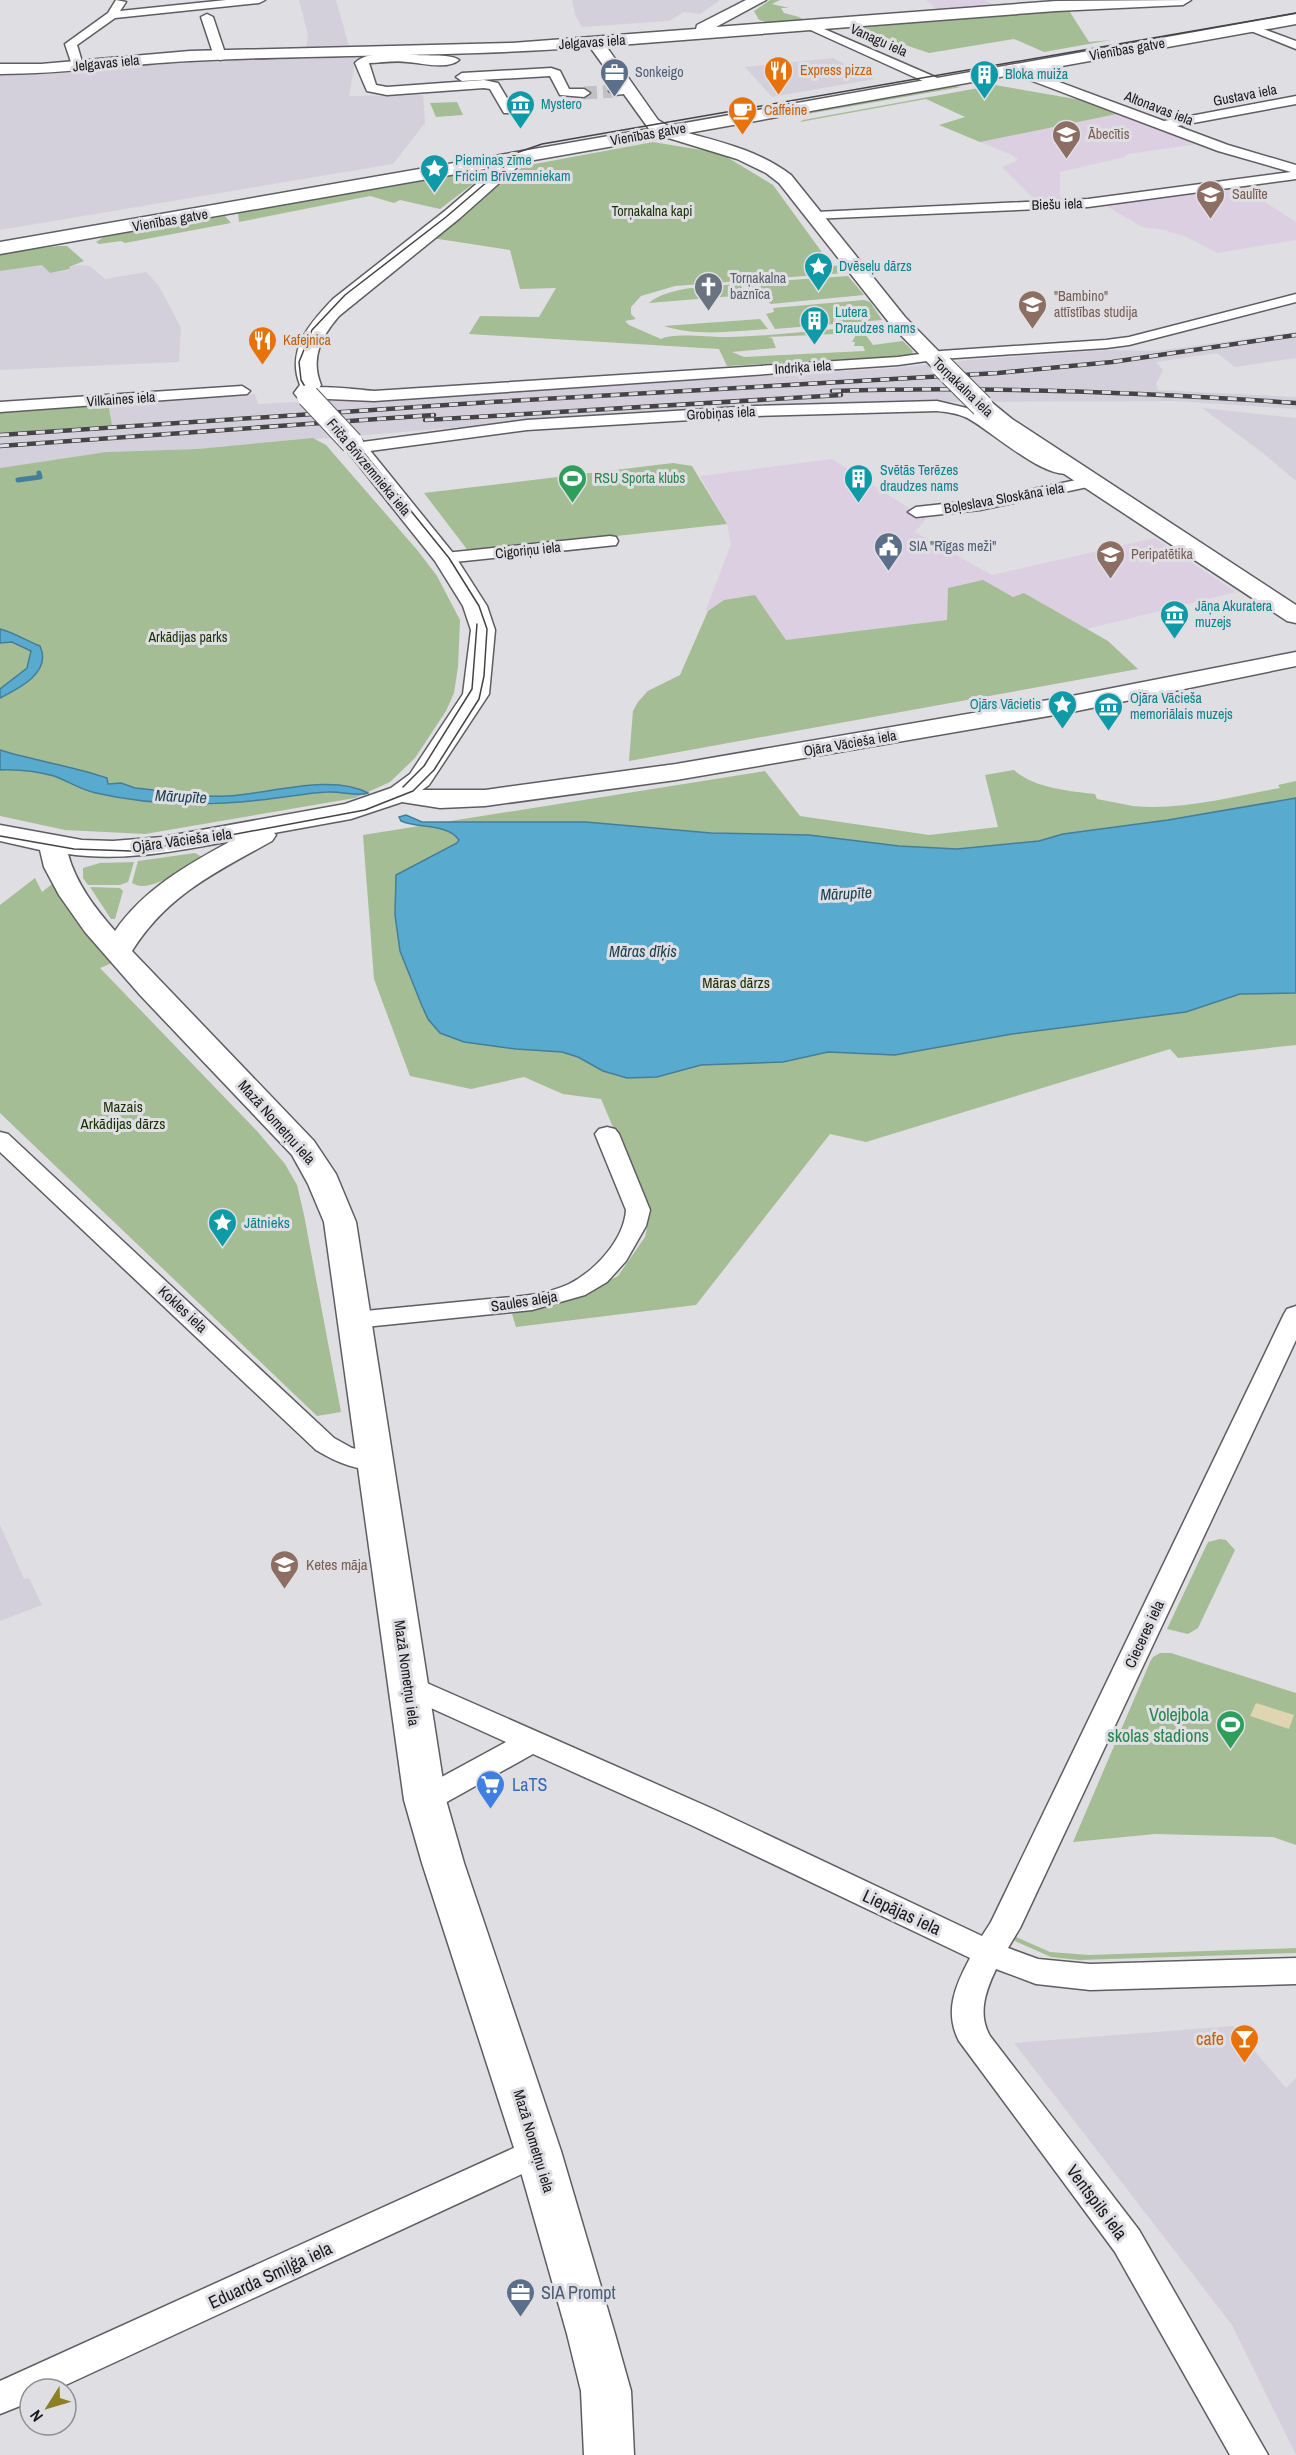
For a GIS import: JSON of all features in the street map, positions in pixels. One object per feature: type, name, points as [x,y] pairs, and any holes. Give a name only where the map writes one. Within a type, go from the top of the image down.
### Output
[{"type":"street","points":[[77,65],[72,44],[112,15],[121,0]]},
{"type":"street","points":[[112,15],[259,0]]},
{"type":"street","points":[[627,61],[690,35],[758,0]]},
{"type":"street","name":"Jelgavas iela","points":[[0,69],[40,69],[147,59],[220,56],[452,55],[765,29],[1140,1],[1183,0]]},
{"type":"street","points":[[738,10],[755,25],[765,29]]},
{"type":"street","points":[[207,17],[220,56]]},
{"type":"street","name":"Vienības gatve","points":[[0,248],[1296,19]]},
{"type":"street","name":"Vanagu iela","points":[[808,26],[938,83]]},
{"type":"street","points":[[1250,27],[1296,45]]},
{"type":"street","points":[[595,42],[627,61]]},
{"type":"street","points":[[464,81],[452,55],[421,61],[407,58],[366,60],[361,63],[371,88],[374,90],[387,91],[551,72],[556,74],[564,92],[584,93]]},
{"type":"street","points":[[627,61],[622,91],[648,120],[665,131]]},
{"type":"street","name":"Altonavas iela","points":[[1013,69],[1246,155],[1296,169]]},
{"type":"street","points":[[464,81],[494,86],[508,110]]},
{"type":"street","name":"Gustava iela","points":[[1164,125],[1296,100]]},
{"type":"street","name":"Torņakalna iela","points":[[665,131],[731,151],[770,167],[785,179],[816,216],[898,321],[982,406],[1070,468],[1296,616]]},
{"type":"street","points":[[307,394],[311,385],[303,368],[305,353],[323,320],[340,303],[453,214],[517,158]]},
{"type":"street","name":"Biešu iela","points":[[816,216],[1088,203],[1296,176]]},
{"type":"street","name":"Indriķa iela","points":[[307,394],[320,392],[374,396],[937,361],[1129,341],[1296,298]]},
{"type":"street","name":"Vilkaines iela","points":[[0,407],[242,391]]},
{"type":"street","name":"Friča Brīvzemnieka iela","points":[[307,394],[354,445],[445,558],[475,606],[481,623],[480,670],[476,694],[433,763],[420,779],[400,794],[363,808]]},
{"type":"street","name":"Grobiņas iela","points":[[354,445],[527,425],[756,411],[937,406],[970,413],[1049,466],[1070,468]]},
{"type":"street","name":"Boļeslava Sloskāna iela","points":[[916,512],[980,505],[1091,482]]},
{"type":"street","name":"Cigoriņu iela","points":[[445,558],[610,541]]},
{"type":"street","name":"Ojāra Vācieša iela","points":[[400,794],[423,798],[471,799],[631,780],[968,723],[1234,673],[1296,659]]},
{"type":"street","name":"Ojāra Vācieša iela","points":[[0,832],[52,844],[82,848],[134,848],[363,808]]},
{"type":"street","points":[[118,950],[146,911],[170,891],[198,871],[281,824]]},
{"type":"street","name":"Mazā Nometņu iela","points":[[52,844],[60,874],[93,924],[148,986],[273,1114],[319,1169],[340,1222],[425,1800],[446,1874],[538,2151],[606,2391],[609,2455]]},
{"type":"street","name":"Saules aleja","points":[[355,1320],[532,1302],[559,1297],[592,1283],[616,1259],[638,1218],[638,1210],[607,1134]]},
{"type":"street","name":"Kokles iela","points":[[0,1138],[325,1444],[345,1456],[376,1461]]},
{"type":"street","name":"Cieceres iela","points":[[987,1953],[1004,1928],[1296,1314]]},
{"type":"street","name":"Liepājas iela","points":[[410,1687],[702,1817],[987,1953],[1036,1971],[1090,1977],[1296,1971]]},
{"type":"street","points":[[425,1800],[533,1741]]},
{"type":"street","name":"Ventspils iela","points":[[987,1953],[966,2003],[968,2024],[979,2045],[1127,2241],[1250,2455]]},
{"type":"street","name":"Eduarda Smiļģa iela","points":[[0,2398],[538,2151]]},
{"type":"shaded area","points":[[299,0],[336,0],[350,50],[306,51],[308,35]]},
{"type":"shaded area","points":[[572,0],[719,1],[700,14],[684,12],[669,21],[582,27],[575,15]]},
{"type":"shaded area","points":[[926,0],[986,0],[993,5],[940,9],[935,8]]},
{"type":"shaded area","points":[[356,57],[349,96],[423,95],[425,123],[393,164],[0,230],[0,73],[43,73],[131,63],[231,58]]},
{"type":"shaded area","points":[[833,58],[875,79],[772,97],[745,67]]},
{"type":"shaded area","name":"Ābecītis","points":[[1117,114],[1198,144],[1128,154],[1125,157],[1060,172],[1060,200],[1035,200],[1002,167],[1018,160],[1012,155],[980,142]]},
{"type":"shaded area","name":"Saulīte","points":[[1247,186],[1266,200],[1265,202],[1296,222],[1296,240],[1217,253],[1187,237],[1164,230],[1142,227],[1105,205]]},
{"type":"shaded area","points":[[43,265],[50,273],[70,270],[69,267],[77,265],[90,266],[105,279],[146,272],[159,286],[181,328],[179,362],[0,370],[0,271]]},
{"type":"shaded area","points":[[1296,332],[1296,358],[1235,367],[1217,353],[1156,362],[1163,370],[1156,384],[1158,390],[1296,397],[1296,409],[1176,401],[928,402],[488,425],[197,449],[106,452],[0,468],[0,411],[255,394],[258,404],[895,368],[1108,350],[1156,351]]},
{"type":"shaded area","points":[[1202,408],[1296,418],[1296,481],[1263,453]]},
{"type":"shaded area","points":[[832,459],[926,519],[915,532],[992,575],[1155,538],[1236,592],[1087,629],[1138,669],[629,761],[633,711],[647,691],[680,675],[707,615],[706,610],[731,544],[727,524],[700,476]]},
{"type":"shaded area","points":[[0,1525],[24,1579],[29,1578],[42,1605],[0,1621]]},
{"type":"shaded area","points":[[1233,2026],[1286,2088],[1296,2078],[1296,2455],[1232,2325],[1014,2043]]},
{"type":"green space","points":[[770,0],[780,0],[772,4],[789,8],[781,8],[784,13],[806,21],[769,23],[759,20],[754,11]]},
{"type":"green space","points":[[1068,9],[1089,42],[1111,40],[1044,52],[1014,39],[929,53],[849,26]]},
{"type":"green space","points":[[949,85],[961,87],[790,117],[777,115]]},
{"type":"green space","points":[[995,85],[1081,100],[1117,114],[980,142],[939,125],[965,117],[926,99],[800,122],[803,120]]},
{"type":"green space","points":[[457,102],[463,115],[436,117],[430,103]]},
{"type":"green space","name":"Torņakalna kapi","points":[[653,142],[720,153],[773,185],[832,266],[843,265],[847,271],[675,286],[641,296],[631,307],[631,314],[636,319],[625,321],[629,325],[661,339],[684,336],[762,335],[860,327],[873,345],[903,341],[913,351],[912,354],[727,366],[719,349],[469,334],[480,316],[539,317],[556,288],[520,289],[510,250],[432,238],[524,166]],"holes":[[[857,333],[852,342],[855,342],[854,346],[863,346],[865,351],[744,357],[732,352],[776,348],[772,338],[768,337]]]},
{"type":"green space","points":[[480,171],[486,174],[440,209],[400,200],[394,203],[370,196],[239,222],[238,213]]},
{"type":"green space","points":[[225,216],[231,223],[125,243],[121,241],[99,244],[96,242],[104,237]]},
{"type":"green space","points":[[67,246],[84,261],[69,267],[70,269],[50,273],[42,265],[0,271],[0,253]]},
{"type":"green space","points":[[848,276],[864,295],[771,304],[766,300],[756,299],[747,283]]},
{"type":"green space","points":[[740,284],[746,295],[649,303],[657,297],[680,290]]},
{"type":"green space","points":[[864,300],[870,302],[882,320],[775,329],[766,314],[774,312],[773,308]]},
{"type":"green space","points":[[760,319],[768,329],[703,332],[664,326]]},
{"type":"green space","points":[[108,403],[112,425],[0,433],[0,411]]},
{"type":"green space","name":"Arkādijas parks","points":[[313,438],[326,445],[418,551],[437,576],[460,620],[458,667],[454,693],[446,711],[415,758],[390,782],[355,798],[145,834],[65,830],[0,816],[0,468],[106,452],[197,449]]},
{"type":"green space","name":"RSU Sporta klubs","points":[[673,463],[692,466],[727,524],[469,552],[424,493]]},
{"type":"green space","points":[[983,580],[1013,597],[1024,593],[1108,641],[1138,669],[629,761],[633,711],[638,702],[648,691],[680,675],[708,611],[724,600],[755,595],[786,640],[947,620],[948,588]]},
{"type":"green space","name":"Māras dīķis","points":[[1014,770],[1031,781],[1052,788],[1095,794],[1097,799],[1133,806],[1151,807],[1207,802],[1280,788],[1278,785],[1296,781],[1296,1045],[1178,1058],[1170,1049],[866,1142],[830,1134],[696,1305],[516,1327],[512,1314],[572,1299],[618,1276],[645,1237],[650,1214],[601,1099],[563,1094],[524,1077],[471,1089],[410,1076],[374,979],[363,835],[765,771],[800,816],[929,835],[998,827],[985,775]]},
{"type":"green space","points":[[195,853],[202,857],[158,883],[139,886],[132,883],[138,861]]},
{"type":"green space","points":[[134,862],[128,882],[120,885],[88,885],[83,878],[83,868],[100,863]]},
{"type":"green space","name":"Mazais Arkādijas dārzs","points":[[35,878],[42,892],[52,884],[87,936],[112,963],[100,968],[257,1131],[285,1164],[297,1185],[304,1215],[341,1412],[317,1416],[0,1113],[0,905]]},
{"type":"green space","points":[[90,887],[120,888],[123,891],[115,919],[111,919]]},
{"type":"green space","points":[[1226,1540],[1235,1550],[1198,1628],[1188,1634],[1167,1629],[1208,1542]]},
{"type":"green space","points":[[1160,1653],[1171,1653],[1296,1693],[1296,1845],[1273,1837],[1155,1834],[1073,1842],[1150,1662]]},
{"type":"green space","points":[[1014,1936],[1050,1952],[1089,1955],[1296,1948],[1296,1953],[1079,1960],[1051,1957],[1015,1941]]},
{"type":"sand","points":[[1256,1703],[1294,1715],[1289,1729],[1250,1716]]},
{"type":"water","points":[[0,629],[40,646],[43,655],[42,664],[32,678],[0,698],[0,689],[27,668],[31,651],[12,642],[0,643]]},
{"type":"water","name":"Mārupīte","points":[[0,750],[107,778],[108,784],[121,783],[135,788],[181,794],[227,796],[318,785],[353,787],[368,793],[333,792],[219,803],[136,800],[90,792],[47,774],[0,770]]},
{"type":"water","name":"Māras dīķis","points":[[1296,798],[1296,993],[1240,994],[1186,1012],[1012,1034],[895,1055],[828,1052],[783,1062],[701,1065],[657,1077],[627,1078],[603,1071],[578,1057],[562,1052],[464,1042],[440,1033],[428,1019],[400,951],[395,915],[396,875],[459,840],[447,831],[401,821],[399,817],[406,815],[422,822],[586,822],[711,833],[809,835],[899,846],[957,849],[1039,841],[1063,834],[1168,820]]},
{"type":"waterway","points":[[18,480],[40,477],[39,473]]},
{"type":"tunnel","points":[[584,93],[615,91]]},
{"type":"tram line","points":[[0,836],[74,849],[131,851],[204,840],[365,810],[413,791],[434,770],[479,699],[484,676],[487,629],[479,606],[449,558],[356,443],[307,390],[301,380],[299,362],[312,330],[345,295],[446,217],[501,170],[516,153],[542,144],[1296,13]]},
{"type":"tram line","points":[[403,787],[424,766],[472,689],[477,624]]},
{"type":"railway","points":[[0,435],[491,402],[998,373],[1112,362],[1296,335]]},
{"type":"railway","points":[[832,391],[948,389],[1064,391],[1296,403]]},
{"type":"railway","points":[[425,420],[841,395]]},
{"type":"railway","points":[[0,446],[434,415]]},
{"type":"place","name":"Express pizza","points":[[779,96]]},
{"type":"place","name":"Sonkeigo","points":[[614,98]]},
{"type":"place","name":"Bloka muiža","points":[[984,100]]},
{"type":"place","name":"Mystero","points":[[520,130]]},
{"type":"place","name":"Caffeine","points":[[743,136]]},
{"type":"place","name":"Ābecītis","points":[[1067,160]]},
{"type":"place","name":"Piemiņas zīme Fricim Brīvzemniekam","points":[[434,194]]},
{"type":"place","name":"Saulīte","points":[[1211,220]]},
{"type":"place","name":"Dvēseļu dārzs","points":[[818,292]]},
{"type":"place","name":"Torņakalna baznīca","points":[[709,312]]},
{"type":"place","name":"\"Bambino\" attīstības studija","points":[[1033,330]]},
{"type":"place","name":"Lutera Draudzes nams","points":[[814,346]]},
{"type":"place","name":"Kafejnica","points":[[262,366]]},
{"type":"place","name":"RSU Sporta klubs","points":[[573,504]]},
{"type":"place","name":"Svētās Terēzes draudzes nams","points":[[859,504]]},
{"type":"place","name":"SIA \"Rīgas meži\"","points":[[888,572]]},
{"type":"place","name":"Peripatētika","points":[[1110,580]]},
{"type":"place","name":"Jāņa Akuratera muzejs","points":[[1174,640]]},
{"type":"place","name":"Ojārs Vācietis","points":[[1062,730]]},
{"type":"place","name":"Ojāra Vācieša memoriālais muzejs","points":[[1109,732]]},
{"type":"place","name":"Jātnieks","points":[[223,1248]]},
{"type":"place","name":"Ketes māja","points":[[285,1590]]},
{"type":"place","name":"Volejbola skolas stadions","points":[[1230,1750]]},
{"type":"place","name":"LaTS","points":[[491,1810]]},
{"type":"place","name":"cafe","points":[[1245,2064]]},
{"type":"place","name":"SIA Prompt","points":[[520,2318]]},
{"type":"park label","name":"Māras dārzs","points":[[736,982]]}]
